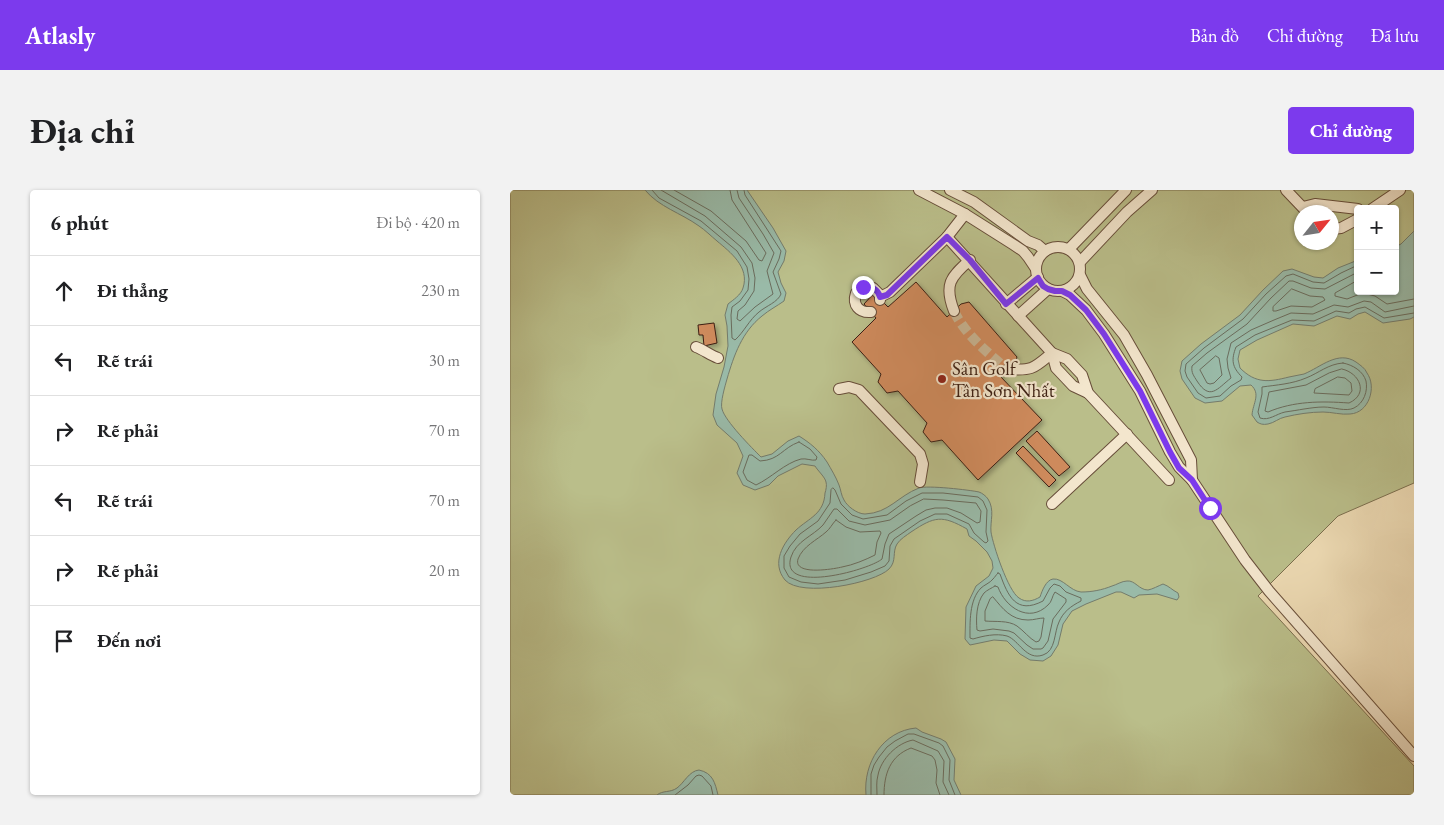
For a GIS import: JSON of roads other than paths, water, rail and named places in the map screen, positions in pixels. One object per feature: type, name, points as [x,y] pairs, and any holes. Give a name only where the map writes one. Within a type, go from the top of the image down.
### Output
[{"type":"street","points":[[919,190],[933,193],[1023,251],[1043,286],[1048,289],[1062,291],[1074,286],[1080,275]]},
{"type":"street","points":[[950,190],[974,202],[1045,251]]},
{"type":"street","points":[[1069,249],[1126,190]]},
{"type":"street","points":[[1080,262],[1127,212],[1152,190]]},
{"type":"street","points":[[1286,190],[1300,205]]},
{"type":"street","points":[[1378,205],[1400,190]]},
{"type":"street","points":[[1115,200],[1127,212]]},
{"type":"street","points":[[1339,207],[1354,209]]},
{"type":"street","points":[[871,312],[864,312],[856,307],[854,302],[859,289],[868,286],[877,291],[880,298],[890,292],[947,237],[965,214]]},
{"type":"street","points":[[1339,228],[1354,222]]},
{"type":"street","points":[[947,237],[970,260],[1006,304],[1052,353],[1067,359],[1082,375],[1088,393],[1169,480]]},
{"type":"street","points":[[1006,304],[1037,273],[1038,259],[1045,251],[1052,247],[1061,247],[1069,249],[1074,253],[1080,262],[1080,275],[1087,289],[1124,335],[1156,391],[1191,460],[1192,480]]},
{"type":"street","points":[[954,311],[950,300],[950,283],[955,273],[970,260]]},
{"type":"street","points":[[1018,316],[1048,289]]},
{"type":"street","points":[[1062,291],[1070,295],[1086,310],[1104,334],[1143,398],[1179,468],[1192,480],[1245,560],[1269,592],[1414,756]]},
{"type":"street","points":[[696,347],[718,358]]},
{"type":"street","points":[[1008,369],[1027,370],[1035,367],[1052,353]]},
{"type":"street","points":[[839,389],[855,388],[864,394],[920,454],[923,464],[920,482]]},
{"type":"street","points":[[1143,398],[1156,391]]},
{"type":"street","points":[[1052,504],[1127,434]]},
{"type":"water","points":[[645,190],[747,190],[786,251],[784,261],[778,272],[786,293],[784,301],[755,322],[744,337],[733,361],[722,403],[722,409],[728,420],[761,457],[772,454],[788,441],[799,436],[814,447],[827,462],[840,487],[845,502],[862,514],[881,511],[912,491],[924,487],[949,488],[981,493],[990,503],[992,516],[991,532],[1002,567],[1010,587],[1024,601],[1040,597],[1046,584],[1053,579],[1060,580],[1081,592],[1101,590],[1125,581],[1130,581],[1145,590],[1163,584],[1178,593],[1179,597],[1177,600],[1157,594],[1139,595],[1134,598],[1121,592],[1116,592],[1086,604],[1072,611],[1063,624],[1058,645],[1051,656],[1043,661],[1030,660],[1020,654],[1007,641],[994,640],[970,645],[965,639],[966,607],[976,586],[989,576],[993,568],[992,561],[987,552],[969,536],[967,529],[951,521],[939,519],[926,523],[898,542],[893,563],[889,569],[869,579],[821,588],[806,588],[793,585],[785,580],[779,567],[780,553],[791,535],[819,511],[824,500],[825,480],[815,466],[802,464],[778,476],[769,485],[755,490],[743,485],[737,473],[743,456],[737,443],[717,425],[713,415],[716,394],[728,346],[725,315],[728,304],[742,291],[744,273],[733,255],[706,231],[692,221],[670,210]]},
{"type":"water","points":[[1414,231],[1414,317],[1383,323],[1365,312],[1350,319],[1337,316],[1314,326],[1293,324],[1240,350],[1238,359],[1240,368],[1252,377],[1269,381],[1304,374],[1336,359],[1343,358],[1356,362],[1366,371],[1371,385],[1371,392],[1366,404],[1357,413],[1314,412],[1260,424],[1252,415],[1256,392],[1251,385],[1240,386],[1222,401],[1205,403],[1195,398],[1182,379],[1180,371],[1182,361],[1201,344],[1240,315],[1283,271],[1292,269],[1314,277],[1323,278],[1338,268],[1354,262],[1354,295],[1399,295],[1399,245]]},
{"type":"water","points":[[916,728],[946,742],[955,759],[954,780],[961,795],[866,795],[868,771],[878,751],[894,735],[904,730]]},
{"type":"water","points":[[699,770],[704,771],[710,776],[718,795],[657,795],[677,788],[689,775]]},
{"type":"tunnel","points":[[954,311],[958,319],[976,341],[1008,369]]},
{"type":"place","name":"Sân Golf Tân Sơn Nhất","points":[[942,379]]}]
